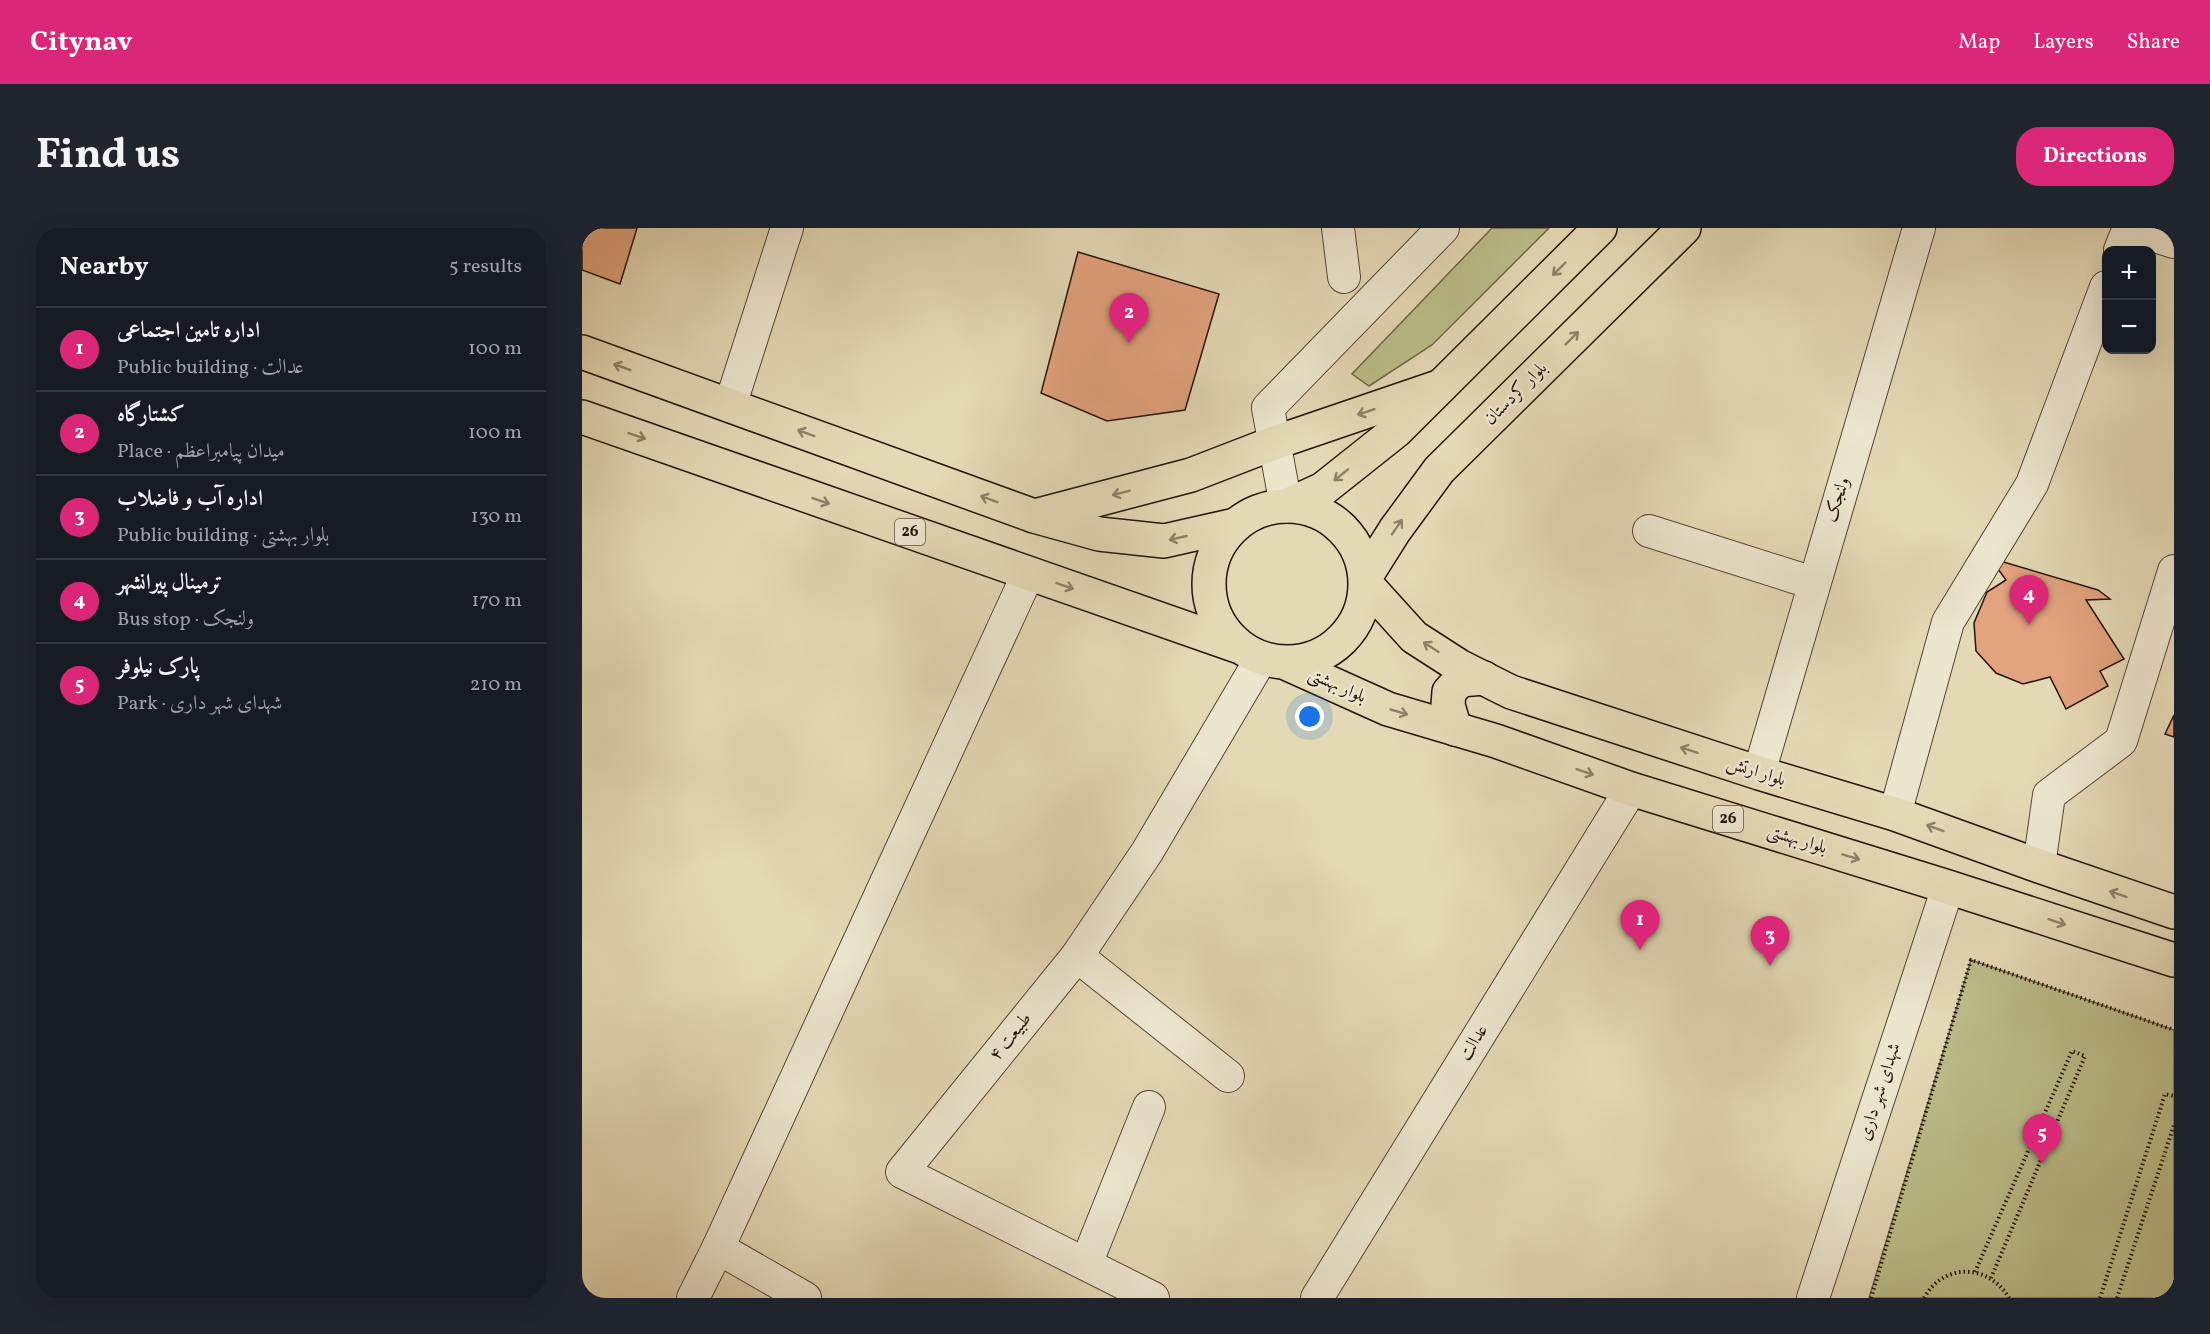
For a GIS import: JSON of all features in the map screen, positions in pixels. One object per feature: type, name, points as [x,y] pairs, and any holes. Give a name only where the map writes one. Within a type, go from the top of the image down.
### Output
[{"type":"main road","points":[[1286,506],[1323,489],[1395,431],[1600,228]]},
{"type":"main road","name":"بلوار کردستان","points":[[1366,580],[1395,530],[1439,470],[1684,228]]},
{"type":"main road","name":"26","points":[[582,352],[1034,516],[1099,534],[1164,541],[1235,525]]},
{"type":"main road","points":[[1034,516],[1191,475],[1275,443],[1441,386]]},
{"type":"main road","name":"26","points":[[582,417],[1262,656]]},
{"type":"main road","name":"26","points":[[1262,656],[1219,625],[1209,590],[1209,572],[1218,546],[1235,525],[1250,514],[1268,508],[1286,506],[1309,508],[1330,518],[1347,534],[1359,553],[1366,580]]},
{"type":"main road","points":[[1262,656],[1312,660],[1334,648],[1351,631],[1362,609],[1366,580]]},
{"type":"main road","name":"بلوار ارتش","points":[[1366,580],[1414,637],[1460,666],[1511,692],[1759,773],[1895,814],[2174,912]]},
{"type":"main road","name":"بلوار بهشتی","points":[[1262,656],[1388,709],[1496,741],[1630,789],[1948,887],[2174,960]]},
{"type":"main road","points":[[1455,729],[1448,705],[1449,692],[1460,681],[1484,678]]},
{"type":"main road","points":[[2024,911],[2009,897],[2007,886],[2013,874],[2039,866]]},
{"type":"street","points":[[730,406],[787,228]]},
{"type":"street","points":[[1338,228],[1344,277]]},
{"type":"street","points":[[1286,506],[1268,408],[1443,228]]},
{"type":"street","name":"ولنجک","points":[[1759,773],[1919,228]]},
{"type":"street","points":[[2121,246],[2128,228],[2174,243]]},
{"type":"street","points":[[1895,814],[1948,622],[2032,484],[2102,298]]},
{"type":"street","points":[[1649,531],[1813,583]]},
{"type":"street","points":[[2039,866],[2049,795],[2121,741],[2174,571]]},
{"type":"street","points":[[693,1298],[1028,574]]},
{"type":"street","name":"طبیعت ۴","points":[[1153,1298],[902,1172],[1077,956],[1147,852],[1262,656]]},
{"type":"street","name":"عدالت","points":[[1317,1298],[1630,789]]},
{"type":"street","name":"شهدای شهر داری","points":[[1813,1298],[1948,887]]},
{"type":"street","points":[[1077,956],[1228,1076]]},
{"type":"street","points":[[1086,1264],[1149,1107]]},
{"type":"street","points":[[718,1248],[805,1298]]},
{"type":"path","points":[[1871,1298],[1971,960],[2174,1030]]},
{"type":"path","points":[[1975,1272],[2072,1051],[2085,1056],[1991,1278]]},
{"type":"path","points":[[2100,1298],[2164,1094],[2174,1096]]},
{"type":"path","points":[[2117,1298],[2174,1125]]},
{"type":"path","points":[[1924,1298],[1929,1289],[1942,1278],[1958,1272],[1975,1272],[1991,1278],[2004,1288],[2009,1298]]},
{"type":"green space","points":[[1492,228],[1549,228],[1432,345],[1369,386],[1352,374]]},
{"type":"green space","points":[[1971,960],[2174,1030],[2174,1298],[1869,1298]]},
{"type":"building","points":[[582,228],[637,228],[620,284],[582,270]]},
{"type":"building","points":[[1078,252],[1219,294],[1185,410],[1107,421],[1041,393]]},
{"type":"building","points":[[1990,558],[2098,590],[2110,599],[2086,600],[2124,659],[2100,671],[2108,686],[2066,709],[2050,677],[2023,684],[1996,673],[1976,651],[1974,623],[1987,592],[2006,580]]},
{"type":"building","points":[[2174,715],[2174,737],[2165,734]]},
{"type":"place","name":"کشتارگاه","points":[[1129,343]]},
{"type":"place","name":"ترمینال پیرانشهر","points":[[2029,625]]},
{"type":"place","name":"اداره تامین اجتماعی","points":[[1640,950]]},
{"type":"place","name":"اداره آب و فاضلاب","points":[[1770,966]]},
{"type":"place","name":"پارک نیلوفر","points":[[2042,1164]]}]
